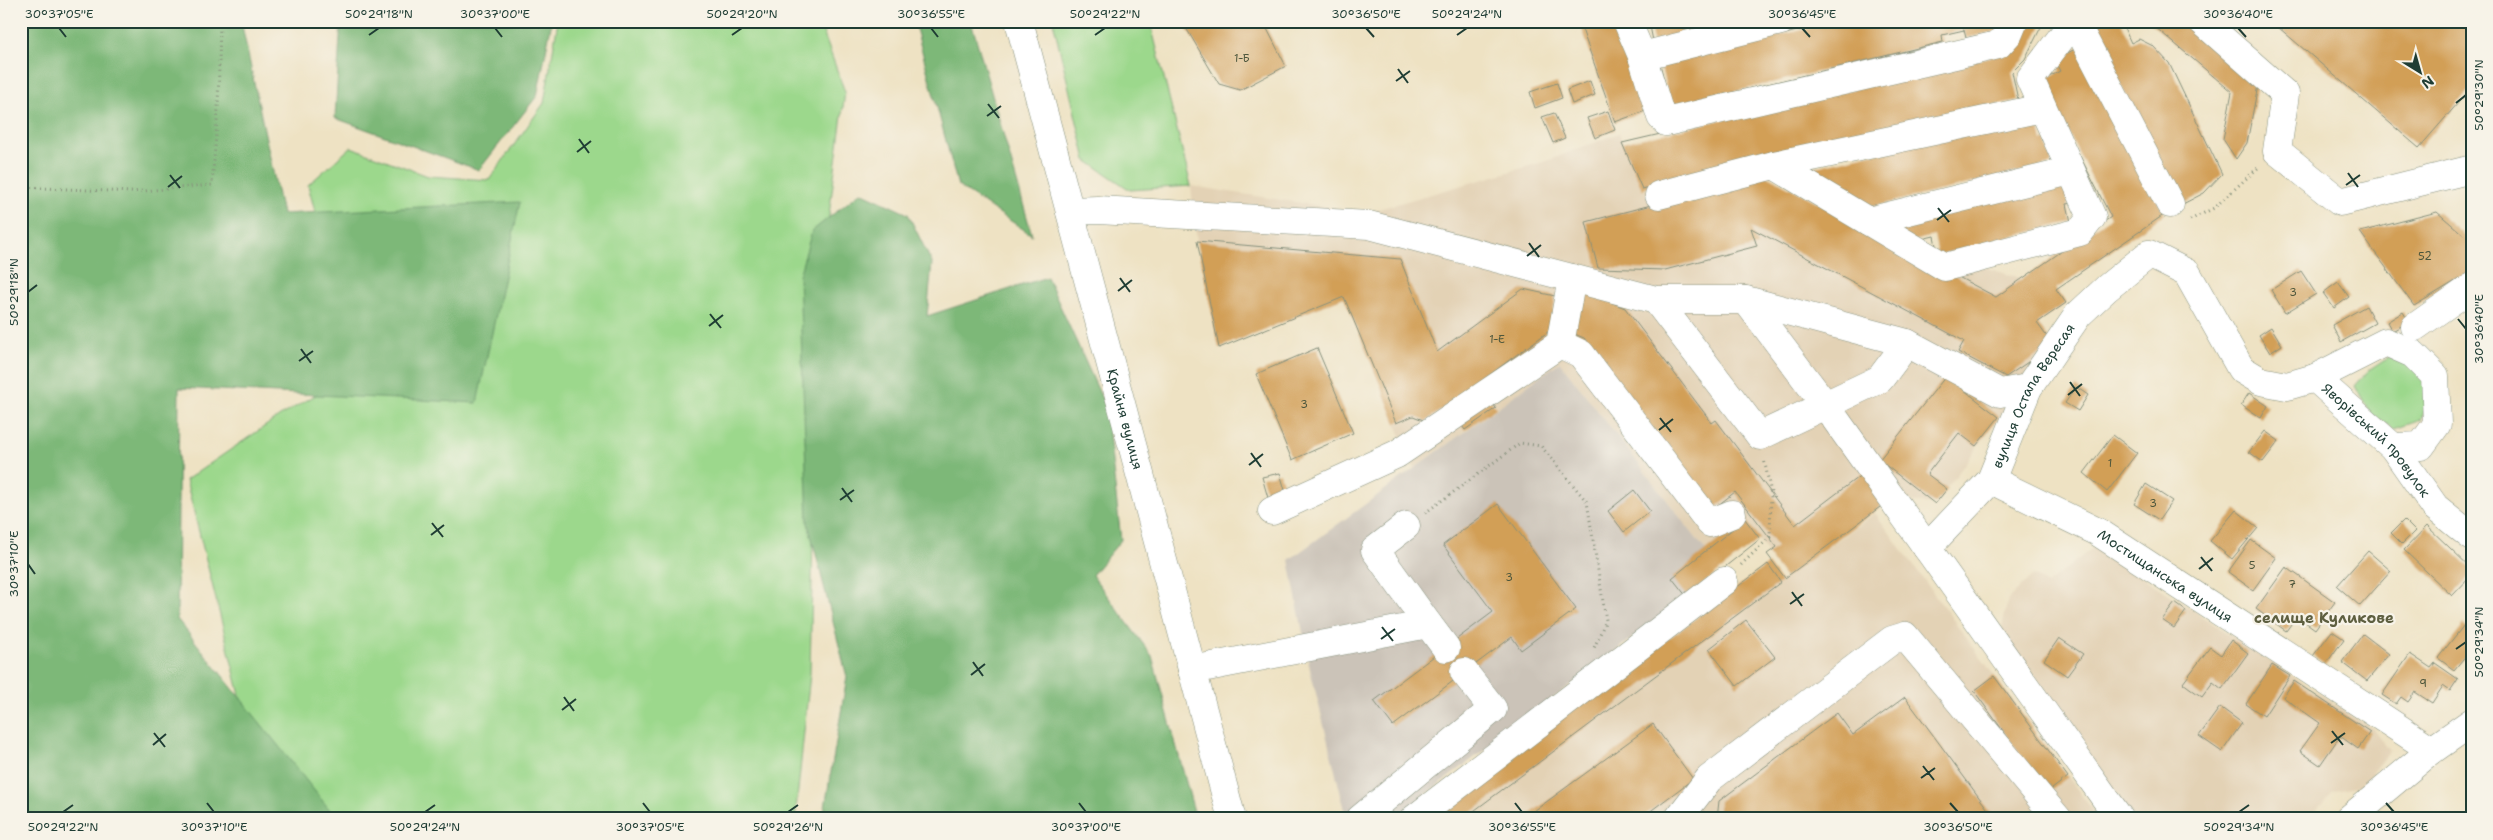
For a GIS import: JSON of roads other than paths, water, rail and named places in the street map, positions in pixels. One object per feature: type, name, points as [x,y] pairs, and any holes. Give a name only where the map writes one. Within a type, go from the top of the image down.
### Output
[{"type":"street","name":"Крайня вулиця","points":[[1019,21],[1232,819]]},
{"type":"street","points":[[1627,21],[1642,56],[1661,117],[1666,122],[1998,45],[2009,33],[2014,21]]},
{"type":"street","points":[[1642,56],[1781,21]]},
{"type":"street","points":[[2202,21],[2285,94],[2277,151],[2340,202],[2472,169]]},
{"type":"street","points":[[1774,166],[1945,267],[2080,232],[2092,217],[2030,79],[2075,22],[2176,214]]},
{"type":"street","points":[[1659,195],[1774,166],[2042,108]]},
{"type":"street","points":[[1868,221],[2071,171]]},
{"type":"street","points":[[1070,210],[1369,225],[1656,300],[1746,300],[1907,343],[2000,393],[2028,388]]},
{"type":"street","name":"Яворівський провулок","points":[[2150,254],[2187,273],[2241,369],[2261,381],[2287,386],[2315,378],[2393,447],[2435,507],[2472,537]]},
{"type":"street","name":"вулиця Остапа Вересая","points":[[1927,548],[1991,480],[2028,388],[2078,315],[2107,288],[2150,254]]},
{"type":"street","points":[[1272,511],[1397,454],[1560,344],[1572,278]]},
{"type":"street","points":[[2415,326],[2472,287]]},
{"type":"street","points":[[1656,300],[1760,436],[1880,380],[1907,343]]},
{"type":"street","points":[[1746,300],[1826,406],[2120,819]]},
{"type":"street","points":[[2315,378],[2386,342],[2413,354],[2435,376],[2436,424],[2422,446],[2393,447]]},
{"type":"street","points":[[1560,344],[1581,354],[1710,522],[1732,514]]},
{"type":"street","name":"Мостищанська вулиця","points":[[1991,480],[2098,532],[2432,750]]},
{"type":"street","points":[[1406,526],[1375,550],[1446,648]]},
{"type":"street","points":[[1414,819],[1724,581]]},
{"type":"street","points":[[1192,670],[1428,624]]},
{"type":"street","points":[[1678,819],[1709,779],[1892,640],[1905,636],[2058,819]]},
{"type":"street","points":[[1360,819],[1493,709],[1464,672]]},
{"type":"street","points":[[2349,819],[2432,750],[2472,722]]},
{"type":"district","name":"селище Куликове","points":[[2324,618]]}]
